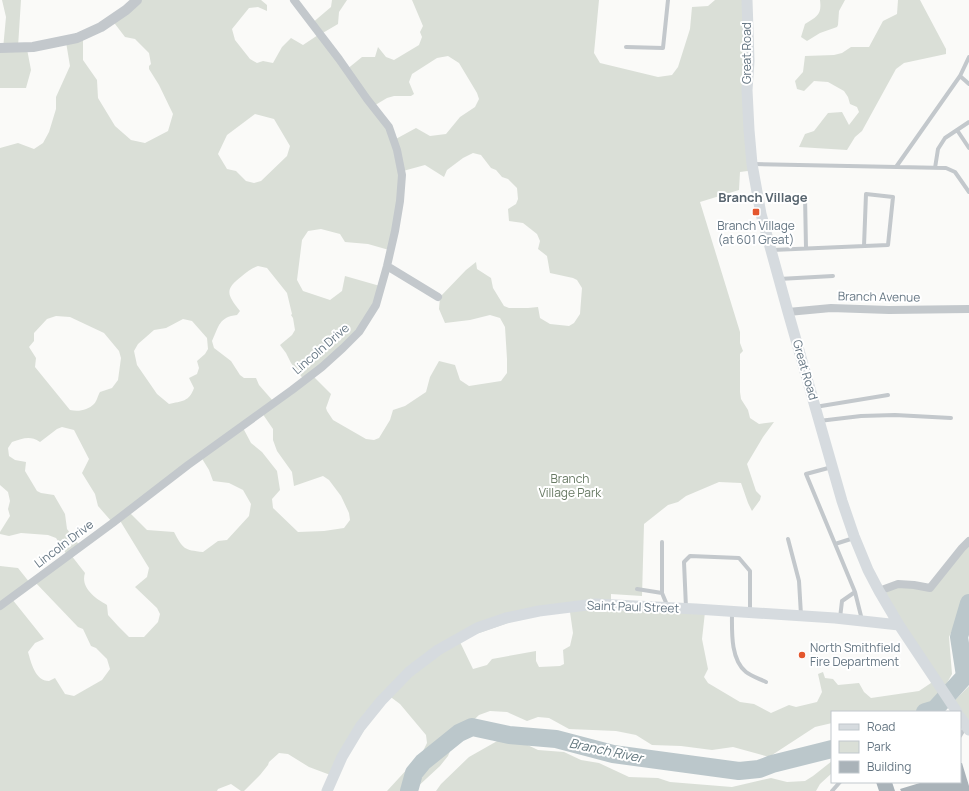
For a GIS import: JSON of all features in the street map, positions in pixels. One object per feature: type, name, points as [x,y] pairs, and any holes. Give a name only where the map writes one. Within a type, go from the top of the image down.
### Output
[{"type":"main road","name":"Great Road","points":[[747,0],[749,130],[752,164],[761,214],[842,501],[855,538],[878,591],[899,626],[956,711]]},
{"type":"main road","name":"Saint Paul Street","points":[[327,791],[342,757],[360,727],[380,701],[409,672],[438,650],[477,628],[506,618],[539,611],[595,604],[840,618],[899,626]]},
{"type":"street","points":[[0,48],[33,47],[77,38],[101,27],[126,10],[137,0]]},
{"type":"street","name":"Lincoln Drive","points":[[0,606],[114,522],[188,464],[322,367],[359,332],[376,305],[387,266],[400,201],[402,175],[397,150],[389,127],[294,0]]},
{"type":"street","points":[[387,266],[438,298]]},
{"type":"street","name":"Branch Avenue","points":[[788,312],[831,308],[889,310],[969,309]]},
{"type":"street","points":[[878,591],[898,584],[930,588],[969,541]]},
{"type":"lane","points":[[626,47],[663,48],[668,0]]},
{"type":"lane","points":[[896,167],[960,76],[969,58]]},
{"type":"lane","points":[[960,76],[969,84]]},
{"type":"lane","points":[[935,168],[938,149],[945,138],[969,122]]},
{"type":"lane","points":[[958,130],[969,148]]},
{"type":"lane","points":[[752,164],[946,168],[955,172],[968,189]]},
{"type":"lane","points":[[771,250],[888,245],[893,197],[866,194],[864,246]]},
{"type":"lane","points":[[805,196],[806,248]]},
{"type":"lane","points":[[779,279],[833,276]]},
{"type":"lane","points":[[815,407],[888,395]]},
{"type":"lane","points":[[819,422],[861,416],[895,415],[951,418]]},
{"type":"lane","points":[[832,467],[806,474],[855,592],[862,621]]},
{"type":"lane","points":[[835,544],[855,538]]},
{"type":"lane","points":[[788,539],[800,581],[800,616]]},
{"type":"lane","points":[[662,542],[662,593],[668,608]]},
{"type":"lane","points":[[686,609],[684,562],[690,556],[739,558],[750,570],[750,612]]},
{"type":"lane","points":[[637,589],[662,593]]},
{"type":"lane","points":[[840,618],[842,601],[855,592]]},
{"type":"lane","points":[[732,611],[732,635],[735,654],[739,665],[746,673],[766,682]]},
{"type":"lane","points":[[832,791],[839,783]]},
{"type":"green space","points":[[2,0],[21,0],[18,47],[27,49],[31,70],[26,88],[0,88],[0,49],[3,49],[6,17]]},
{"type":"green space","name":"Branch Village Park","points":[[137,0],[261,0],[267,5],[267,11],[258,7],[249,8],[232,29],[235,40],[250,59],[257,63],[263,61],[273,63],[282,47],[291,38],[303,45],[318,35],[311,24],[331,7],[332,0],[347,0],[339,12],[338,24],[321,34],[346,70],[362,57],[375,57],[378,47],[386,57],[394,60],[419,45],[422,37],[420,32],[423,26],[412,0],[599,0],[594,53],[600,63],[658,77],[672,75],[678,67],[690,29],[692,7],[708,6],[715,0],[749,0],[751,129],[755,170],[740,172],[739,190],[700,202],[740,332],[740,343],[743,351],[740,354],[741,399],[748,410],[750,418],[759,424],[774,422],[747,464],[756,491],[761,496],[760,500],[752,511],[741,483],[719,482],[686,496],[678,502],[668,505],[644,524],[642,596],[611,594],[611,606],[705,612],[702,639],[708,669],[704,677],[708,683],[740,702],[754,704],[771,713],[789,705],[796,707],[817,702],[822,692],[818,674],[823,672],[825,678],[833,679],[838,685],[859,683],[864,692],[871,698],[919,691],[937,679],[883,595],[894,587],[928,588],[969,541],[969,595],[949,637],[952,674],[943,690],[920,711],[831,711],[831,723],[815,727],[769,757],[733,747],[712,750],[681,746],[652,745],[636,735],[616,731],[569,729],[549,718],[538,717],[527,721],[507,712],[490,711],[479,715],[456,737],[448,756],[440,766],[413,791],[387,791],[422,753],[427,743],[426,735],[400,704],[388,695],[333,776],[309,767],[288,754],[279,753],[269,762],[260,775],[244,791],[241,791],[231,784],[218,789],[217,791],[0,791],[0,566],[18,568],[30,583],[12,599],[44,639],[35,643],[28,652],[34,670],[40,678],[49,681],[55,678],[65,694],[74,696],[102,680],[110,669],[107,659],[96,648],[91,646],[83,629],[78,627],[34,581],[67,555],[56,538],[48,535],[21,533],[9,536],[0,534],[10,516],[8,509],[10,501],[8,492],[0,485],[0,148],[18,143],[34,149],[43,143],[49,132],[56,109],[56,97],[70,66],[66,42],[83,36],[83,60],[97,80],[98,98],[115,126],[131,140],[145,143],[168,131],[173,114],[159,85],[149,69],[151,64],[149,53],[135,39],[125,37],[112,20]],"holes":[[[448,56],[459,63],[477,93],[479,99],[475,107],[460,117],[446,134],[430,136],[416,128],[394,140],[372,107],[387,98],[394,96],[411,96],[414,94],[409,82],[412,74],[437,58]],[[255,114],[274,119],[290,146],[287,156],[261,181],[254,183],[246,181],[236,171],[227,169],[218,154],[227,135]],[[473,153],[481,155],[491,168],[496,170],[502,177],[508,179],[517,188],[518,199],[516,204],[508,209],[509,221],[523,223],[537,234],[540,241],[538,249],[547,256],[550,273],[577,280],[582,288],[580,314],[574,323],[569,326],[550,324],[540,318],[538,307],[509,308],[504,306],[493,288],[491,278],[477,269],[476,262],[466,270],[440,297],[439,309],[445,323],[470,320],[490,315],[500,318],[505,327],[507,373],[501,381],[469,386],[460,380],[455,365],[439,361],[430,377],[426,392],[405,406],[393,410],[390,420],[379,438],[374,440],[366,439],[333,420],[326,408],[331,394],[312,375],[359,332],[381,289],[380,286],[345,276],[342,291],[330,300],[303,291],[297,280],[302,240],[308,231],[321,229],[340,234],[345,242],[368,244],[389,250],[403,171],[425,165],[444,177],[447,170],[463,158]],[[258,266],[267,268],[287,293],[295,330],[292,335],[280,345],[304,380],[273,401],[259,385],[256,378],[244,378],[240,375],[231,361],[214,348],[212,341],[220,323],[226,318],[237,315],[240,311],[230,296],[229,292],[232,285],[246,273]],[[56,316],[70,317],[104,333],[119,351],[121,358],[118,380],[112,388],[100,392],[95,403],[89,408],[80,411],[70,410],[35,367],[36,358],[29,347],[34,341],[34,333],[47,319]],[[183,319],[192,321],[207,338],[208,349],[197,361],[199,368],[197,374],[189,378],[194,388],[190,396],[184,400],[169,404],[157,394],[137,365],[134,351],[138,344],[154,330],[166,328]],[[262,413],[273,429],[273,440],[277,451],[292,472],[294,486],[323,476],[329,480],[341,496],[349,513],[350,520],[344,528],[324,531],[298,532],[273,508],[272,499],[280,490],[277,471],[262,452],[251,443],[242,426]],[[62,427],[74,430],[89,459],[82,473],[95,494],[98,506],[112,522],[119,519],[149,568],[147,577],[135,587],[157,608],[160,614],[158,622],[144,637],[129,637],[108,615],[107,605],[98,600],[87,588],[84,578],[85,573],[71,555],[80,546],[67,529],[65,514],[54,495],[37,491],[25,471],[26,462],[15,460],[9,456],[8,448],[12,442],[26,438],[40,442]],[[201,457],[209,470],[213,481],[229,483],[243,490],[251,504],[249,516],[227,540],[218,541],[203,552],[185,548],[174,532],[147,530],[128,511]],[[540,612],[570,612],[573,633],[570,646],[563,650],[564,664],[560,666],[539,667],[536,661],[536,651],[492,659],[487,665],[473,669],[459,640]]]},
{"type":"green space","points":[[820,0],[845,0],[839,11],[837,27],[820,33],[807,41],[801,37],[805,24],[818,15]]},
{"type":"green space","points":[[898,0],[920,0],[946,49],[946,54],[904,63],[896,69],[862,131],[855,137],[847,150],[799,147],[805,134],[814,131],[828,113],[842,112],[849,125],[859,112],[857,107],[850,104],[844,91],[828,82],[814,81],[804,91],[797,89],[795,81],[803,72],[805,56],[834,55],[842,53],[851,47],[869,47],[883,21],[897,14]]},
{"type":"green space","points":[[969,686],[969,726],[961,711],[955,700]]},
{"type":"green space","points":[[499,740],[517,740],[538,750],[564,752],[581,760],[599,763],[629,777],[658,778],[670,782],[732,787],[771,778],[787,782],[805,781],[831,762],[831,774],[820,784],[816,791],[436,791],[441,784],[469,757]]},
{"type":"building","points":[[961,763],[969,786],[969,791],[901,791],[900,789],[920,783],[961,783]]},
{"type":"building","points":[[876,783],[892,783],[895,791],[879,791]]},
{"type":"waterway","name":"Branch River","points":[[928,711],[935,709],[965,676],[959,637],[969,603]]},
{"type":"waterway","name":"Branch River","points":[[409,791],[414,773],[423,762],[459,733],[472,727],[509,735],[556,739],[613,754],[739,771],[759,769],[772,764],[831,749]]},
{"type":"place","name":"Branch Village (at 601 Great)","points":[[756,212]]},
{"type":"place","name":"North Smithfield Fire Department","points":[[802,655]]},
{"type":"district","name":"Branch Village","points":[[763,197]]}]
